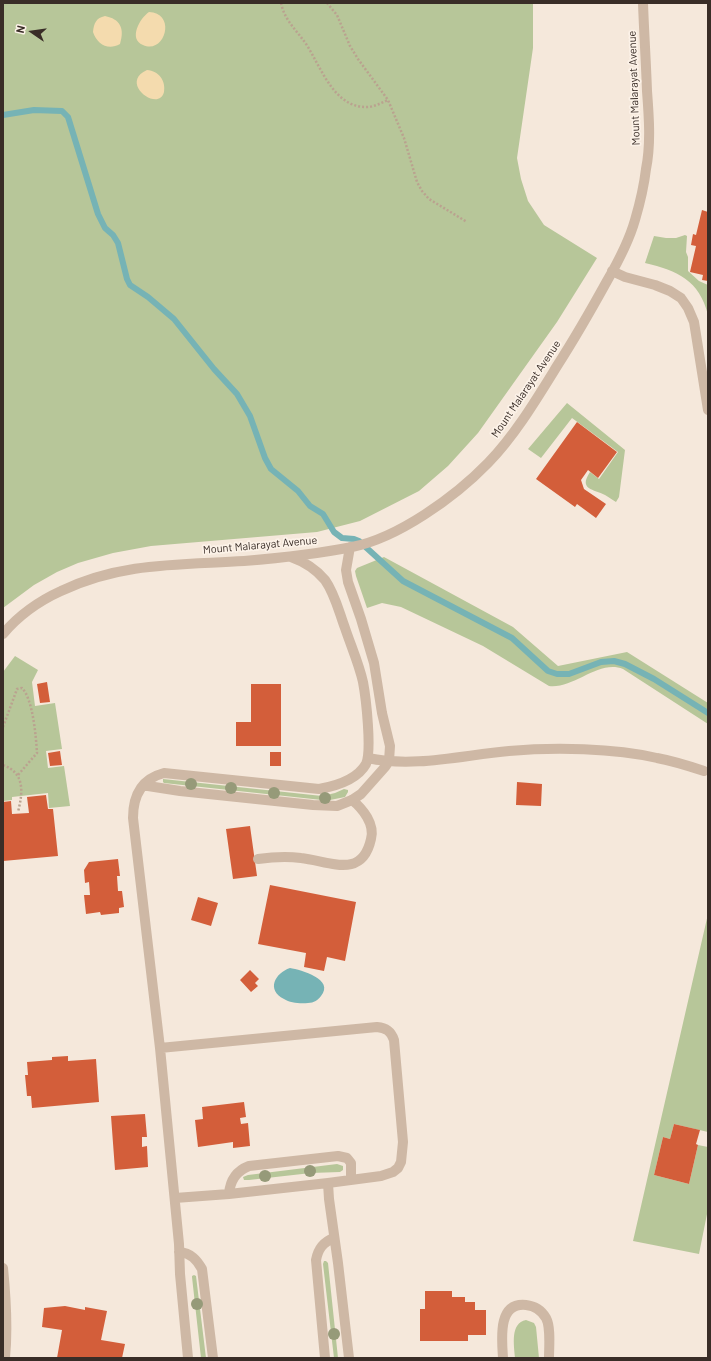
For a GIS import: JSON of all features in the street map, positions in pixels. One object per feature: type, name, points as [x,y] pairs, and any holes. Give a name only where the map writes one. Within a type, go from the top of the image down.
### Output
[{"type":"street","name":"Mount Malarayat Avenue","points":[[3,634],[24,613],[48,597],[99,575],[124,569],[161,565],[291,557],[352,547],[372,542],[394,532],[425,514],[447,498],[487,464],[505,444],[538,398],[573,341],[612,271],[635,222],[647,167],[649,120],[643,3]]},
{"type":"street","points":[[612,271],[625,277],[655,285],[670,291],[681,298],[688,308],[694,322],[708,410]]},
{"type":"street","points":[[143,786],[313,805],[336,806],[352,800],[361,794],[385,767],[389,760],[390,746],[383,718],[374,663],[348,582],[346,570],[352,547]]},
{"type":"street","points":[[188,1358],[175,1198],[160,1048],[133,818],[133,803],[139,791],[151,778],[164,773],[319,789],[334,786],[355,776],[365,765],[368,758],[369,742],[363,682],[334,596],[316,569],[291,557]]},
{"type":"street","points":[[368,758],[404,761],[448,759],[510,751],[551,749],[585,750],[628,753],[657,758],[704,771]]},
{"type":"street","points":[[258,859],[288,856],[328,864],[340,865],[357,862],[365,856],[369,848],[372,835],[368,818],[362,808],[352,800]]},
{"type":"street","points":[[160,1048],[377,1027],[387,1030],[392,1034],[404,1142],[401,1162],[398,1168],[388,1175],[229,1194],[175,1198]]},
{"type":"street","points":[[229,1194],[230,1186],[236,1175],[249,1166],[340,1156],[347,1158],[351,1163],[351,1180]]},
{"type":"street","points":[[328,1183],[328,1198],[349,1358]]},
{"type":"street","points":[[325,1358],[316,1260],[319,1250],[324,1243],[334,1238]]},
{"type":"street","points":[[179,1252],[188,1253],[194,1258],[202,1269],[213,1358]]},
{"type":"street","points":[[3,1268],[6,1294],[7,1343],[5,1358]]},
{"type":"street","points":[[503,1358],[503,1321],[506,1314],[511,1309],[523,1305],[532,1306],[540,1311],[546,1319],[548,1325],[549,1358]]},
{"type":"path","points":[[281,3],[288,22],[298,32],[308,46],[330,85],[340,97],[349,103],[366,108],[373,107],[388,100]]},
{"type":"path","points":[[327,3],[337,16],[350,46],[358,59],[388,100],[404,138],[417,182],[422,191],[429,199],[467,222]]},
{"type":"path","points":[[3,727],[17,689],[22,688],[25,691],[32,712],[37,753],[18,775]]},
{"type":"path","points":[[3,765],[13,770],[18,775],[21,787],[21,801],[18,812]]},
{"type":"green space","points":[[3,3],[533,3],[533,48],[517,158],[521,179],[528,201],[544,225],[597,258],[557,322],[478,433],[448,466],[419,491],[360,521],[317,532],[151,546],[113,553],[78,563],[57,572],[34,585],[3,608]]},
{"type":"green space","points":[[685,235],[687,236],[686,252],[688,257],[688,271],[699,281],[708,285],[708,315],[699,293],[686,279],[668,270],[645,263],[654,236],[676,238]]},
{"type":"green space","points":[[567,403],[625,450],[619,497],[616,502],[589,488],[586,482],[590,472],[599,479],[618,452],[572,418],[541,458],[528,449]]},
{"type":"green space","points":[[384,557],[513,627],[558,666],[627,652],[708,703],[708,724],[623,669],[614,667],[605,668],[568,683],[558,686],[549,686],[483,646],[401,607],[382,603],[367,608],[355,571],[357,568]]},
{"type":"green space","points":[[15,656],[38,670],[32,682],[35,706],[55,703],[62,749],[46,751],[48,768],[64,766],[70,806],[49,808],[48,793],[12,797],[12,800],[3,801],[3,672]]},
{"type":"green space","points":[[163,779],[322,796],[344,789],[348,790],[348,792],[345,797],[322,800],[164,783]]},
{"type":"green space","points":[[708,914],[708,1132],[674,1124],[670,1139],[663,1137],[654,1175],[689,1184],[698,1145],[708,1147],[708,1209],[699,1254],[633,1241]]},
{"type":"green space","points":[[337,1164],[343,1166],[343,1170],[340,1172],[311,1173],[249,1180],[244,1180],[243,1177],[248,1175]]},
{"type":"green space","points":[[324,1261],[328,1263],[338,1358],[334,1358],[323,1264]]},
{"type":"green space","points":[[194,1275],[196,1276],[206,1358],[201,1358],[192,1277]]},
{"type":"green space","points":[[526,1320],[534,1323],[536,1327],[539,1358],[515,1358],[515,1330],[517,1325]]},
{"type":"sand","points":[[149,12],[158,14],[163,19],[165,26],[165,33],[162,39],[157,44],[151,46],[143,45],[136,38],[139,23]]},
{"type":"sand","points":[[105,16],[114,19],[120,25],[122,33],[120,44],[116,46],[111,47],[100,43],[93,32],[96,21]]},
{"type":"sand","points":[[147,70],[155,72],[163,80],[164,92],[161,98],[149,98],[138,88],[137,82],[139,76]]},
{"type":"water","points":[[290,968],[308,973],[320,980],[324,985],[324,990],[319,999],[312,1002],[299,1003],[286,1000],[278,995],[274,987],[275,982],[280,974]]},
{"type":"building","points":[[702,210],[708,212],[708,281],[702,280],[703,275],[690,272],[696,246],[691,245],[693,234],[696,235]]},
{"type":"building","points":[[577,422],[617,452],[598,478],[588,470],[581,480],[584,489],[606,504],[596,518],[577,504],[575,507],[536,479]]},
{"type":"building","points":[[47,682],[50,702],[40,703],[37,684]]},
{"type":"building","points":[[251,684],[281,684],[281,746],[236,746],[236,722],[251,722]]},
{"type":"building","points":[[60,751],[62,765],[50,766],[48,753]]},
{"type":"building","points":[[270,752],[281,752],[281,766],[270,766]]},
{"type":"building","points":[[517,782],[542,784],[541,806],[516,805]]},
{"type":"building","points":[[46,795],[48,809],[53,809],[58,856],[3,861],[3,802],[11,801],[12,814],[29,813],[27,797]]},
{"type":"building","points":[[250,826],[257,876],[233,879],[226,829]]},
{"type":"building","points":[[118,859],[120,876],[117,876],[118,891],[122,891],[124,907],[119,908],[119,913],[101,915],[100,912],[86,914],[84,895],[90,895],[89,882],[85,883],[84,870],[89,862]]},
{"type":"building","points":[[270,885],[356,902],[345,961],[327,957],[324,971],[304,967],[306,953],[258,944]]},
{"type":"building","points":[[198,897],[218,903],[211,926],[191,920]]},
{"type":"building","points":[[250,970],[259,979],[255,983],[258,986],[251,992],[240,980]]},
{"type":"building","points":[[68,1056],[68,1061],[96,1059],[99,1102],[32,1108],[31,1096],[27,1096],[25,1075],[28,1075],[27,1062],[52,1060],[52,1057]]},
{"type":"building","points":[[244,1102],[246,1117],[240,1118],[241,1124],[248,1123],[250,1146],[233,1148],[233,1142],[198,1147],[195,1120],[203,1119],[202,1107]]},
{"type":"building","points":[[145,1114],[147,1137],[142,1137],[142,1147],[147,1146],[148,1167],[115,1170],[111,1116]]},
{"type":"building","points":[[674,1124],[700,1130],[689,1184],[654,1175],[663,1137],[670,1139]]},
{"type":"building","points":[[425,1291],[452,1291],[452,1297],[465,1297],[465,1302],[475,1302],[475,1310],[486,1310],[486,1335],[468,1335],[468,1341],[420,1341],[420,1309],[425,1309]]},
{"type":"building","points":[[65,1306],[85,1310],[85,1307],[107,1311],[101,1340],[125,1344],[122,1358],[57,1358],[62,1330],[42,1327],[44,1308]]},
{"type":"waterway","points":[[3,115],[34,110],[62,111],[68,117],[98,214],[105,228],[113,235],[118,243],[127,279],[130,285],[148,297],[174,319],[214,369],[237,394],[250,416],[265,458],[271,469],[298,491],[310,506],[323,514],[334,532],[342,538],[359,541],[403,581],[512,638],[548,671],[557,674],[569,674],[601,662],[614,661],[625,664],[654,679],[708,713]]}]
